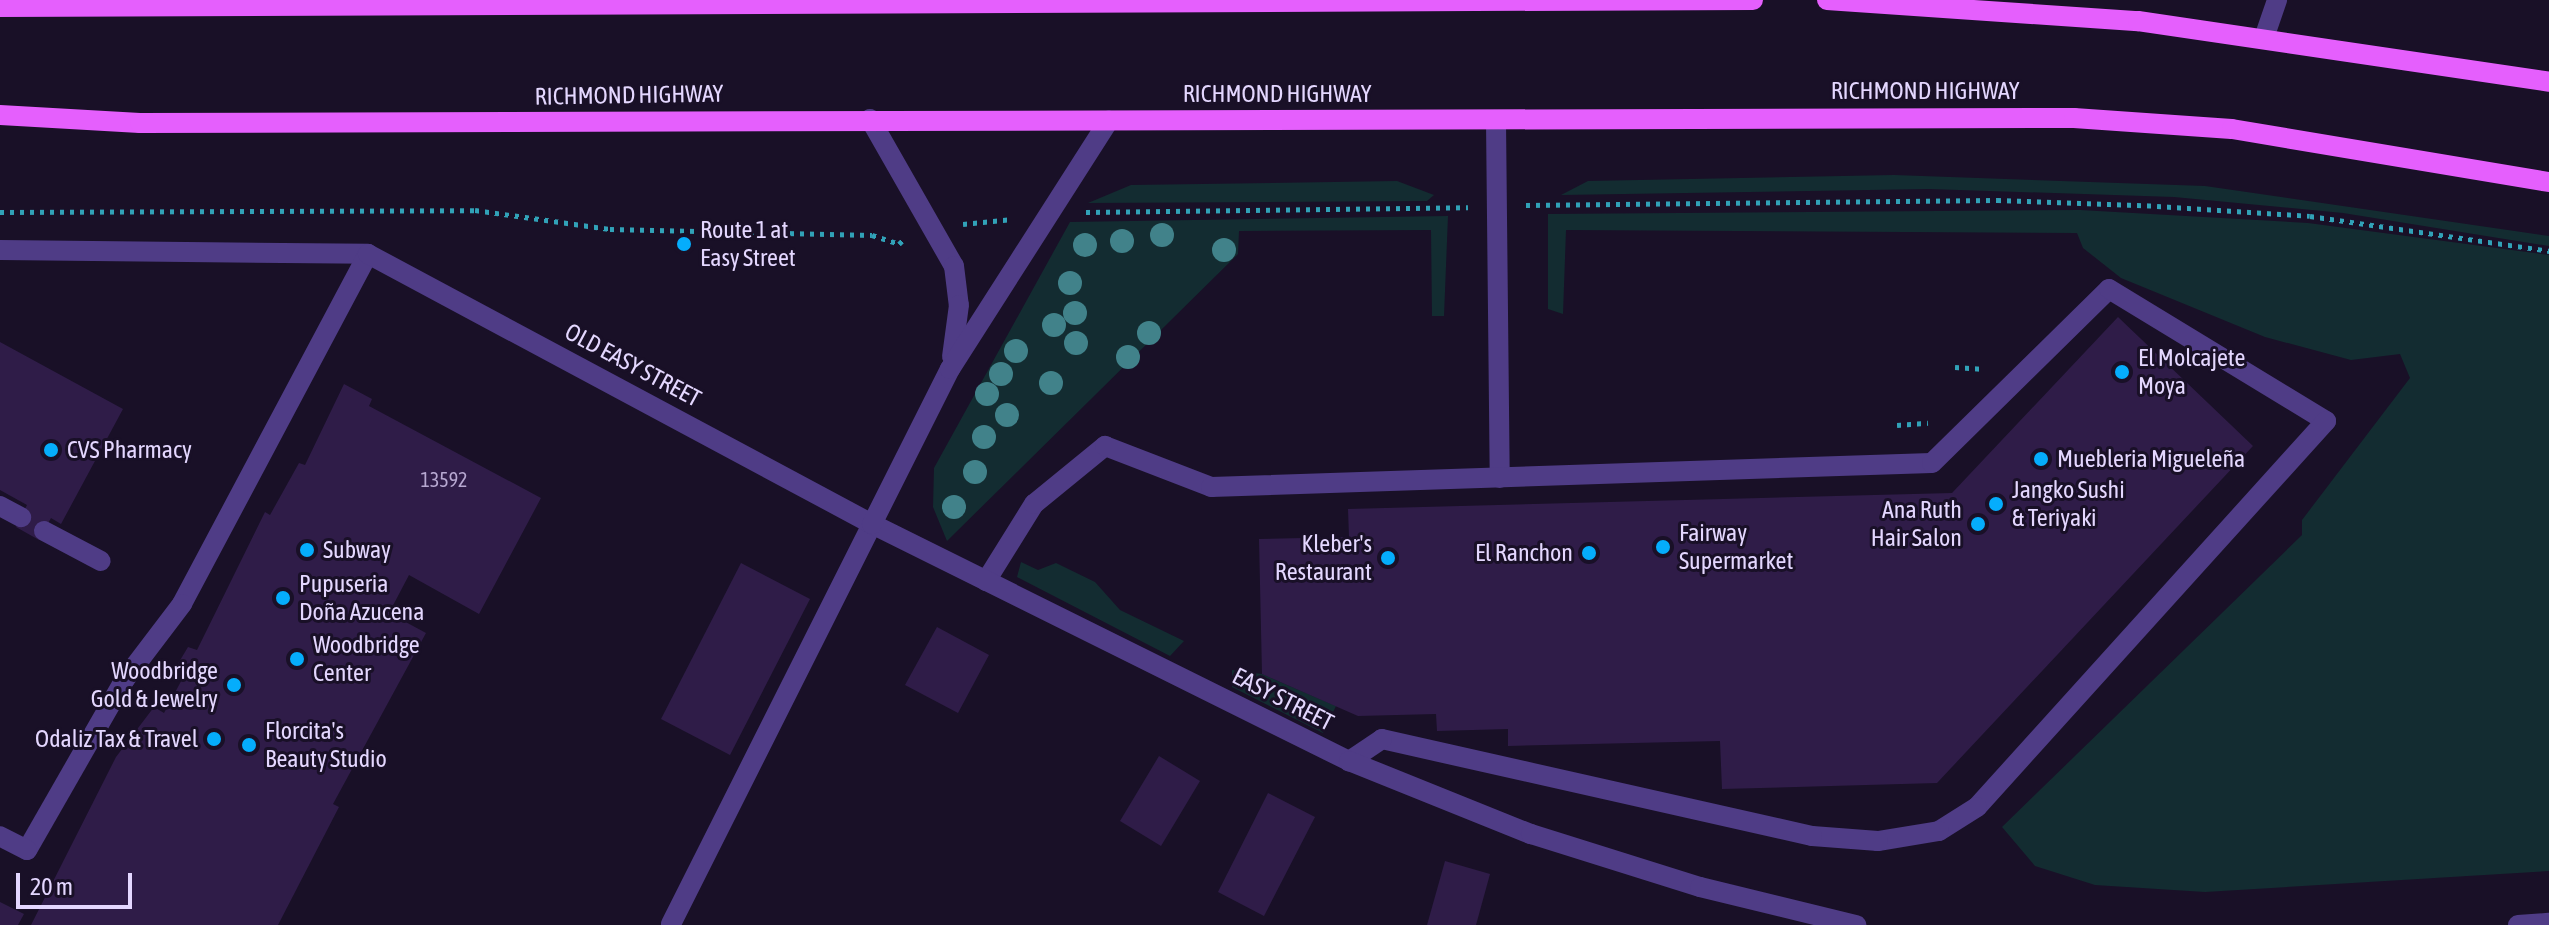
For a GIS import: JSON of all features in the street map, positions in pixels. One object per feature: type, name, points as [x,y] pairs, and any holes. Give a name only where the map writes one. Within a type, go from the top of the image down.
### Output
[{"type":"main road","points":[[0,7],[377,3],[1753,0]]},
{"type":"main road","points":[[1827,0],[2022,8],[2265,35],[2549,82]]},
{"type":"main road","name":"RICHMOND HIGHWAY","points":[[0,115],[140,123],[2074,118],[2232,129],[2549,182]]},
{"type":"street","points":[[2265,35],[2277,0]]},
{"type":"street","points":[[870,119],[937,227],[959,292],[950,369]]},
{"type":"street","points":[[671,924],[950,369],[1042,216],[1109,120]]},
{"type":"street","points":[[1496,121],[1500,478]]},
{"type":"street","points":[[0,250],[368,254],[182,604],[125,679],[27,850],[0,836]]},
{"type":"street","name":"OLD EASY STREET","points":[[368,254],[872,524]]},
{"type":"street","points":[[986,581],[1034,504],[1105,446],[1211,487],[1932,463],[2109,289],[2326,421],[1977,807],[1939,831],[1878,841],[1812,836],[1382,739],[1349,761]]},
{"type":"street","points":[[0,506],[21,517]]},
{"type":"street","name":"EASY STREET","points":[[872,524],[1349,761],[1545,838],[1700,887],[1856,925]]},
{"type":"street","points":[[44,531],[101,561]]},
{"type":"street","points":[[2518,925],[2549,923]]},
{"type":"path","points":[[1554,205],[1997,200],[2157,206],[2310,216],[2549,251]]},
{"type":"path","points":[[937,227],[1042,216],[1445,207]]},
{"type":"path","points":[[0,212],[475,210],[581,227],[872,235],[899,244]]},
{"type":"path","points":[[1955,367],[1981,369]]},
{"type":"green space","points":[[1894,175],[2205,186],[2549,236],[2549,246],[2343,213],[2174,197],[1929,189],[1561,195],[1588,181]]},
{"type":"green space","points":[[1397,181],[1434,195],[1427,201],[1088,203],[1131,185]]},
{"type":"green space","points":[[2080,210],[2308,223],[2549,255],[2549,871],[2205,892],[2095,885],[2035,866],[2002,827],[2302,535],[2302,520],[2410,378],[2400,354],[2351,360],[2265,337],[2121,278],[2083,248],[2077,233],[1566,230],[1563,314],[1548,309],[1548,214]]},
{"type":"green space","points":[[1448,216],[1444,316],[1432,316],[1431,230],[1239,231],[1238,254],[947,541],[933,507],[934,468],[1070,222]]},
{"type":"green space","points":[[1021,562],[1038,570],[1056,563],[1095,582],[1120,610],[1184,641],[1170,656],[1017,577]]},
{"type":"green space","points":[[1232,670],[1262,674],[1336,706],[1323,733],[1232,687]]},
{"type":"building","points":[[2118,317],[2253,446],[1937,783],[1722,789],[1720,741],[1508,746],[1508,729],[1437,731],[1436,714],[1358,716],[1262,674],[1259,539],[1349,537],[1348,509],[1952,493]]},
{"type":"building","name":"CVS Pharmacy","points":[[0,342],[123,409],[61,524],[51,518],[39,540],[16,527],[27,505],[0,490]]},
{"type":"building","name":"Woodbridge Center","points":[[344,384],[372,399],[369,406],[541,498],[479,614],[409,575],[389,613],[426,633],[333,804],[339,807],[278,925],[31,925],[116,757],[154,707],[164,713],[186,672],[176,667],[188,647],[197,650],[265,512],[270,515],[299,463],[305,465]]},
{"type":"building","points":[[741,563],[810,599],[730,755],[661,719]]},
{"type":"building","points":[[937,627],[989,655],[958,713],[905,685]]},
{"type":"building","points":[[1159,756],[1200,781],[1161,846],[1120,821]]},
{"type":"building","points":[[1268,793],[1315,817],[1264,916],[1218,892]]},
{"type":"building","points":[[1445,861],[1490,874],[1476,925],[1427,925]]},
{"type":"building","points":[[0,902],[24,914],[18,925],[0,925]]},
{"type":"place","name":"Route 1 at Easy Street","points":[[684,244]]},
{"type":"place","name":"El Molcajete Moya","points":[[2122,372]]},
{"type":"place","name":"CVS Pharmacy","points":[[51,450]]},
{"type":"place","name":"Muebleria Migueleña","points":[[2041,459]]},
{"type":"place","name":"Jangko Sushi & Teriyaki","points":[[1996,504]]},
{"type":"place","name":"Ana Ruth Hair Salon","points":[[1978,524]]},
{"type":"place","name":"Fairway Supermarket","points":[[1663,547]]},
{"type":"place","name":"Subway","points":[[307,550]]},
{"type":"place","name":"El Ranchon","points":[[1589,553]]},
{"type":"place","name":"Kleber's Restaurant","points":[[1388,558]]},
{"type":"place","name":"Pupuseria Doña Azucena","points":[[283,598]]},
{"type":"place","name":"Woodbridge Center","points":[[297,659]]},
{"type":"place","name":"Woodbridge Gold & Jewelry","points":[[234,685]]},
{"type":"place","name":"Odaliz Tax & Travel","points":[[214,739]]},
{"type":"place","name":"Florcita's Beauty Studio","points":[[249,745]]}]
